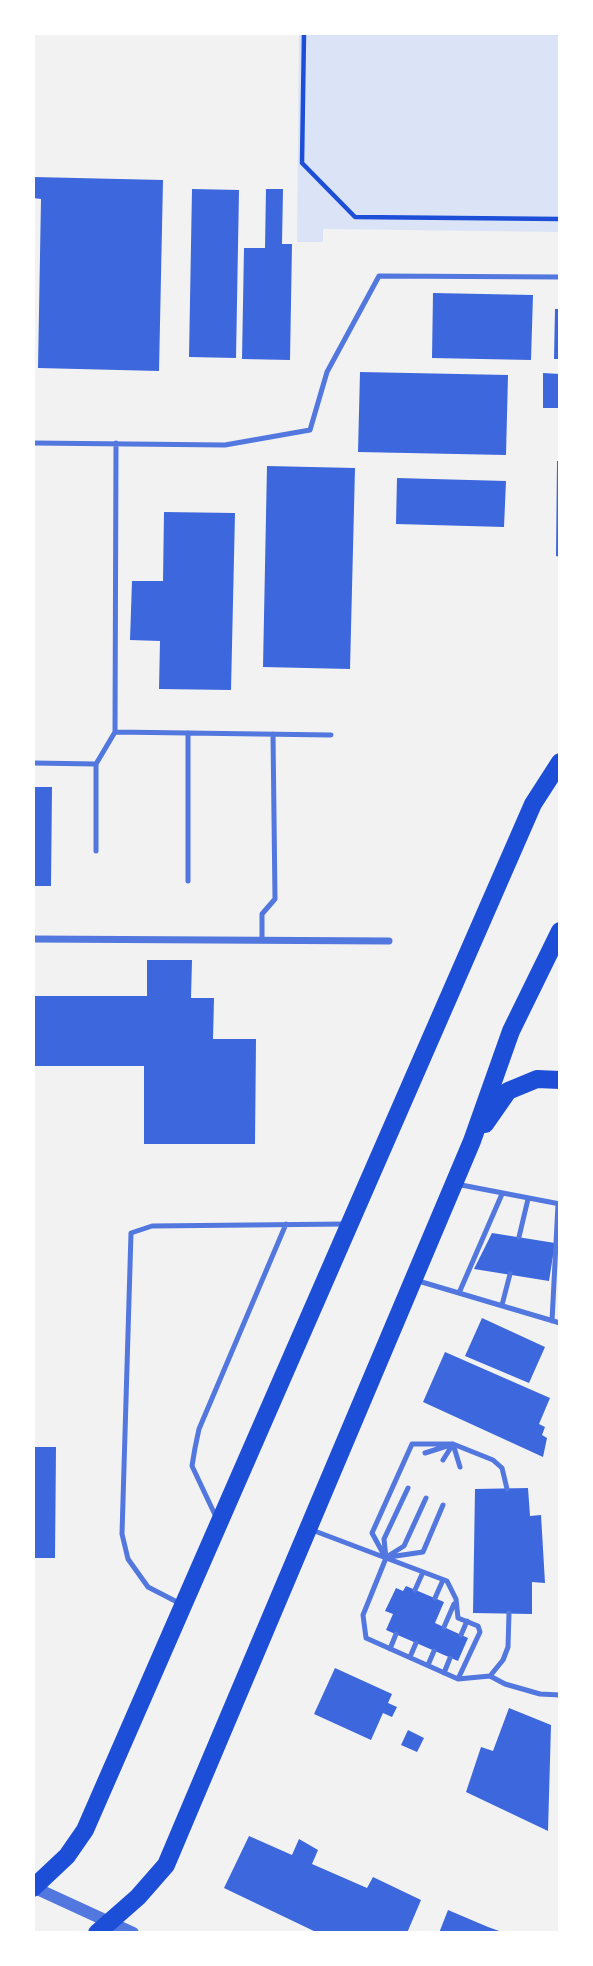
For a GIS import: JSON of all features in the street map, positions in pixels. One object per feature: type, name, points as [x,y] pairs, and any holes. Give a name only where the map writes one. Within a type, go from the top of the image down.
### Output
[{"type":"main road","points":[[33,1887],[67,1856],[85,1830],[533,804],[556,766],[560,748]]},
{"type":"main road","points":[[103,1927],[138,1896],[166,1865],[472,1141],[511,1031],[560,930]]},
{"type":"main road","points":[[472,1141],[508,1091],[537,1079],[560,1080]]},
{"type":"street","points":[[33,939],[389,941]]},
{"type":"street","points":[[33,1887],[103,1927],[133,1933]]},
{"type":"lane","points":[[33,443],[225,445],[310,430],[327,372],[379,276],[560,277]]},
{"type":"lane","points":[[96,850],[96,764],[115,732],[116,443]]},
{"type":"lane","points":[[115,732],[331,735]]},
{"type":"lane","points":[[188,733],[188,881]]},
{"type":"lane","points":[[262,940],[262,914],[275,899],[274,734]]},
{"type":"lane","points":[[33,763],[96,764]]},
{"type":"lane","points":[[453,1183],[559,1204],[552,1321]]},
{"type":"lane","points":[[459,1293],[502,1194]]},
{"type":"lane","points":[[519,1237],[528,1199]]},
{"type":"lane","points":[[219,1522],[192,1466],[199,1429],[286,1224]]},
{"type":"lane","points":[[183,1605],[148,1587],[128,1559],[122,1534],[131,1233],[152,1226],[349,1224]]},
{"type":"lane","points":[[502,1305],[510,1274]]},
{"type":"lane","points":[[412,1279],[560,1323]]},
{"type":"lane","points":[[386,1558],[372,1533],[412,1444],[453,1444],[493,1460],[502,1468],[507,1489]]},
{"type":"lane","points":[[425,1453],[453,1444]]},
{"type":"lane","points":[[443,1461],[453,1444]]},
{"type":"lane","points":[[453,1444],[460,1467]]},
{"type":"lane","points":[[408,1488],[384,1538],[386,1558],[363,1615],[366,1638],[458,1679],[490,1676],[505,1684],[540,1694],[560,1695]]},
{"type":"lane","points":[[386,1558],[404,1546],[426,1499]]},
{"type":"lane","points":[[386,1558],[423,1552],[443,1505]]},
{"type":"lane","points":[[308,1529],[443,1580],[456,1599],[458,1618],[478,1626],[480,1632],[458,1679]]},
{"type":"lane","points":[[415,1590],[423,1572]]},
{"type":"lane","points":[[435,1598],[443,1580]]},
{"type":"lane","points":[[444,1627],[456,1599]]},
{"type":"lane","points":[[490,1676],[503,1660],[508,1647],[509,1613]]},
{"type":"lane","points":[[461,1635],[467,1621]]},
{"type":"lane","points":[[390,1648],[396,1634]]},
{"type":"lane","points":[[410,1657],[416,1643]]},
{"type":"lane","points":[[428,1665],[434,1651]]},
{"type":"lane","points":[[444,1673],[450,1658]]},
{"type":"path","points":[[304,33],[302,163],[355,217],[560,219]]},
{"type":"shaded area","points":[[299,33],[560,33],[560,232],[323,229],[323,242],[297,242]]},
{"type":"building","points":[[33,177],[163,180],[159,371],[38,368],[41,199],[33,198]]},
{"type":"building","points":[[192,189],[239,190],[236,358],[189,357]]},
{"type":"building","points":[[266,189],[283,189],[282,244],[292,244],[290,360],[242,359],[244,248],[265,248]]},
{"type":"building","points":[[433,293],[533,295],[531,360],[432,358]]},
{"type":"building","points":[[555,309],[560,309],[560,359],[554,359]]},
{"type":"building","points":[[360,372],[508,375],[506,455],[358,452]]},
{"type":"building","points":[[543,373],[560,374],[560,408],[543,408]]},
{"type":"building","points":[[557,461],[560,461],[560,557],[556,556]]},
{"type":"building","points":[[267,466],[355,468],[350,669],[263,667]]},
{"type":"building","points":[[397,478],[506,481],[504,527],[396,524]]},
{"type":"building","points":[[164,512],[235,513],[231,690],[159,689],[160,641],[130,640],[132,581],[163,581]]},
{"type":"building","points":[[33,787],[52,787],[51,886],[33,886]]},
{"type":"building","points":[[147,960],[192,960],[191,998],[214,998],[213,1039],[256,1039],[255,1144],[144,1144],[144,1066],[33,1066],[33,996],[147,996]]},
{"type":"building","points":[[492,1233],[555,1243],[549,1281],[474,1269]]},
{"type":"building","points":[[482,1318],[545,1347],[529,1383],[465,1356]]},
{"type":"building","points":[[445,1352],[550,1398],[539,1424],[545,1427],[542,1435],[547,1438],[543,1457],[423,1402]]},
{"type":"building","points":[[33,1447],[56,1447],[55,1558],[33,1558]]},
{"type":"building","points":[[528,1488],[530,1516],[541,1515],[545,1583],[532,1582],[532,1614],[473,1613],[475,1489]]},
{"type":"building","points":[[406,1586],[444,1602],[435,1623],[468,1638],[458,1661],[386,1630],[393,1614],[385,1611],[396,1588],[403,1591]]},
{"type":"building","points":[[335,1668],[392,1694],[388,1703],[397,1707],[392,1717],[383,1713],[371,1740],[314,1714]]},
{"type":"building","points":[[509,1708],[551,1725],[548,1831],[466,1792],[481,1747],[493,1751]]},
{"type":"building","points":[[408,1730],[424,1738],[417,1752],[401,1745]]},
{"type":"building","points":[[249,1836],[292,1855],[299,1839],[318,1850],[312,1864],[367,1888],[373,1877],[421,1900],[407,1933],[318,1933],[224,1888]]},
{"type":"building","points":[[448,1910],[488,1927],[505,1933],[439,1933]]}]
